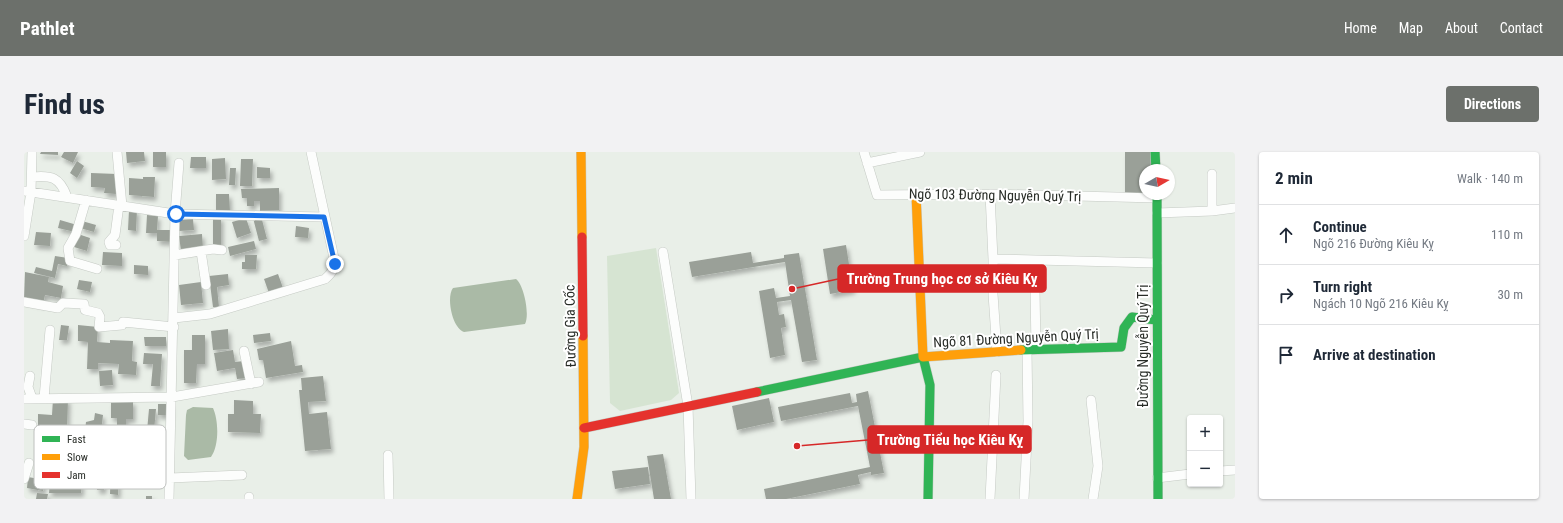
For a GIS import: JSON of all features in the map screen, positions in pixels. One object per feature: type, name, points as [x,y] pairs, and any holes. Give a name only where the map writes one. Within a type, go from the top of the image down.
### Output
[{"type":"street","points":[[24,236],[28,191],[32,177],[32,152]]},
{"type":"street","points":[[116,245],[110,245],[109,242],[115,235],[120,206],[117,152]]},
{"type":"street","points":[[24,302],[58,308],[63,304],[84,304],[85,310],[98,313],[100,317],[99,327],[102,328],[122,325],[123,322],[174,322],[210,314],[325,278],[334,270],[335,264],[311,152]]},
{"type":"street","name":"Đường Gia Cốc","points":[[577,499],[584,447],[581,152]]},
{"type":"street","name":"Ngõ 103 Đường Nguyễn Quý Trị","points":[[864,152],[877,195],[990,194],[1139,196]]},
{"type":"street","points":[[867,163],[920,152]]},
{"type":"street","points":[[1155,152],[1156,164]]},
{"type":"street","points":[[169,499],[176,214],[179,163]]},
{"type":"street","points":[[1212,174],[1212,211]]},
{"type":"street","points":[[32,177],[47,175],[52,177],[59,181],[67,197]]},
{"type":"street","points":[[28,191],[176,214],[324,217]]},
{"type":"street","name":"Ngõ 81 Đường Nguyễn Quý Trị","points":[[916,194],[923,357],[1031,350],[1121,347],[1124,328],[1132,317],[1156,320]]},
{"type":"street","points":[[990,194],[993,294],[997,352]]},
{"type":"street","points":[[86,200],[76,234],[68,248],[68,256],[70,261],[97,269]]},
{"type":"street","name":"Đường Nguyễn Quý Trị","points":[[1157,200],[1156,320],[1158,499]]},
{"type":"street","points":[[1158,213],[1212,211],[1235,208]]},
{"type":"street","points":[[175,255],[213,249],[222,250]]},
{"type":"street","points":[[201,251],[206,285]]},
{"type":"street","points":[[663,252],[688,406],[691,499]]},
{"type":"street","points":[[993,259],[1157,263]]},
{"type":"street","points":[[1024,499],[1035,289]]},
{"type":"street","points":[[44,398],[50,330]]},
{"type":"street","points":[[30,376],[28,398],[172,397],[255,383],[244,351]]},
{"type":"street","points":[[584,428],[923,357],[930,385],[928,499]]},
{"type":"street","points":[[990,499],[996,375]]},
{"type":"street","points":[[1091,400],[1098,466],[1093,499]]},
{"type":"street","points":[[388,455],[389,499]]},
{"type":"street","points":[[24,479],[30,463]]},
{"type":"street","points":[[1223,470],[1235,470]]},
{"type":"street","points":[[1157,478],[1187,474]]},
{"type":"street","points":[[170,478],[242,475]]},
{"type":"shaded area","points":[[656,248],[679,393],[671,400],[620,411],[610,403],[607,256]]},
{"type":"shaded area","points":[[516,279],[519,282],[524,294],[527,314],[525,324],[464,332],[456,325],[450,305],[451,292],[453,288]]},
{"type":"shaded area","points":[[193,407],[213,408],[217,426],[217,440],[216,447],[211,457],[188,460],[184,456],[186,415],[187,410]]},
{"type":"building","points":[[41,152],[58,152],[58,155],[40,154]]},
{"type":"building","points":[[64,152],[78,152],[73,163],[61,157]]},
{"type":"building","points":[[126,152],[144,152],[145,161],[127,163]]},
{"type":"building","points":[[153,152],[166,152],[166,167],[153,167]]},
{"type":"building","points":[[1125,152],[1150,152],[1152,164],[1139,164],[1139,193],[1125,193]]},
{"type":"building","points":[[191,157],[206,157],[206,168],[190,168]]},
{"type":"building","points":[[225,158],[226,179],[212,180],[212,159]]},
{"type":"building","points":[[241,159],[253,159],[252,186],[240,186]]},
{"type":"building","points":[[77,161],[84,166],[77,178],[70,173]]},
{"type":"building","points":[[257,167],[270,168],[270,178],[257,178]]},
{"type":"building","points":[[230,168],[236,168],[235,185],[229,185]]},
{"type":"building","points":[[91,173],[117,174],[116,194],[104,193],[105,188],[91,187]]},
{"type":"building","points":[[143,177],[155,177],[154,197],[129,195],[129,178],[143,179]]},
{"type":"building","points":[[279,188],[279,210],[260,211],[260,201],[254,201],[254,206],[247,206],[247,198],[242,198],[241,189]]},
{"type":"building","points":[[216,194],[229,194],[230,212],[216,212]]},
{"type":"building","points":[[129,210],[137,210],[136,231],[128,230]]},
{"type":"building","points":[[147,215],[158,216],[157,230],[174,230],[173,242],[157,241],[157,233],[146,233]]},
{"type":"building","points":[[261,216],[267,239],[259,241],[253,218]]},
{"type":"building","points":[[213,217],[221,217],[221,247],[213,247]]},
{"type":"building","points":[[246,218],[251,233],[237,238],[232,222]]},
{"type":"building","points":[[193,219],[194,230],[179,231],[179,220]]},
{"type":"building","points":[[60,220],[77,225],[75,232],[58,228]]},
{"type":"building","points":[[82,221],[96,225],[94,232],[80,228]]},
{"type":"building","points":[[296,226],[309,228],[308,238],[295,237]]},
{"type":"building","points":[[36,232],[51,233],[50,246],[34,245]]},
{"type":"building","points":[[78,234],[90,238],[87,251],[74,247]]},
{"type":"building","points":[[202,234],[203,249],[181,251],[179,236]]},
{"type":"building","points":[[254,241],[256,249],[230,256],[228,247]]},
{"type":"building","points":[[846,245],[853,290],[830,294],[823,249]]},
{"type":"building","points":[[103,252],[122,253],[122,266],[102,265]]},
{"type":"building","points":[[751,252],[753,263],[784,258],[784,255],[799,253],[817,360],[802,362],[791,300],[777,302],[779,315],[784,314],[786,327],[781,328],[785,355],[770,358],[759,291],[774,288],[776,298],[790,296],[785,262],[692,277],[689,262]]},
{"type":"building","points":[[245,255],[257,255],[256,269],[242,269],[242,262],[245,262]]},
{"type":"building","points":[[55,256],[68,258],[67,266],[58,264],[55,278],[34,273],[36,267],[52,271]]},
{"type":"building","points":[[134,265],[148,266],[148,275],[134,274]]},
{"type":"building","points":[[25,272],[49,277],[48,282],[63,286],[61,298],[45,295],[43,304],[24,300]]},
{"type":"building","points":[[228,274],[229,285],[217,287],[219,307],[213,307],[209,276]]},
{"type":"building","points":[[278,274],[283,288],[269,293],[264,279]]},
{"type":"building","points":[[79,280],[92,282],[90,292],[77,289]]},
{"type":"building","points":[[201,282],[203,303],[181,305],[179,285]]},
{"type":"building","points":[[61,325],[69,326],[67,340],[59,340]]},
{"type":"building","points":[[78,325],[98,327],[97,342],[110,343],[110,340],[133,341],[132,361],[137,362],[136,375],[118,374],[119,364],[98,363],[98,369],[87,369],[88,342],[78,341]]},
{"type":"building","points":[[228,329],[229,349],[213,350],[211,331]]},
{"type":"building","points":[[270,333],[271,341],[254,343],[253,335]]},
{"type":"building","points":[[192,335],[205,335],[205,364],[197,364],[196,383],[184,383],[184,350],[192,350]]},
{"type":"building","points":[[144,337],[166,337],[166,346],[145,346]]},
{"type":"building","points":[[291,341],[295,366],[302,365],[303,372],[266,378],[263,360],[259,360],[257,349]]},
{"type":"building","points":[[233,350],[235,362],[244,361],[247,378],[237,379],[235,368],[217,371],[214,353]]},
{"type":"building","points":[[144,353],[162,354],[160,386],[151,386],[153,364],[143,364]]},
{"type":"building","points":[[112,370],[113,385],[100,386],[99,371]]},
{"type":"building","points":[[323,376],[326,401],[308,402],[309,414],[327,412],[331,449],[305,451],[299,390],[302,390],[301,378]]},
{"type":"building","points":[[868,391],[884,473],[871,475],[871,472],[858,475],[860,484],[786,499],[766,499],[764,489],[870,467],[858,406],[781,421],[778,407],[850,393],[852,403],[857,402],[856,394]]},
{"type":"building","points":[[769,398],[774,422],[737,430],[732,406]]},
{"type":"building","points":[[53,399],[68,399],[67,425],[38,425],[38,414],[52,415]]},
{"type":"building","points":[[234,400],[253,401],[253,414],[261,414],[260,433],[228,432],[228,414],[234,414]]},
{"type":"building","points":[[111,401],[133,401],[133,419],[126,419],[126,425],[117,425],[117,418],[111,418]]},
{"type":"building","points":[[158,404],[170,404],[170,415],[158,415]]},
{"type":"building","points":[[149,409],[156,409],[155,425],[148,425]]},
{"type":"building","points":[[95,413],[103,415],[102,425],[86,425],[86,422],[94,420]]},
{"type":"building","points":[[663,454],[671,499],[654,499],[647,456]]},
{"type":"building","points":[[648,467],[650,484],[615,489],[612,471]]},
{"type":"building","points":[[28,477],[34,478],[34,489],[43,489],[43,491],[27,488]]},
{"type":"building","points":[[49,489],[81,489],[81,493],[49,493]]},
{"type":"building","points":[[110,489],[118,489],[118,495],[110,494]]},
{"type":"building","points":[[37,493],[48,494],[47,499],[36,499]]},
{"type":"building","points":[[146,496],[152,496],[152,499],[146,499]]},
{"type":"traffic: fast","points":[[1155,152],[1156,164]]},
{"type":"traffic: fast","points":[[1157,200],[1158,499]]},
{"type":"traffic: fast","points":[[1021,350],[1121,347],[1124,328],[1132,317],[1156,320]]},
{"type":"traffic: fast","points":[[757,392],[923,357],[930,385],[928,499]]},
{"type":"traffic: slow","points":[[581,152],[582,237]]},
{"type":"traffic: slow","points":[[916,194],[923,357],[1021,350]]},
{"type":"traffic: slow","points":[[577,499],[584,447],[583,336]]},
{"type":"traffic: jam","points":[[582,237],[583,336]]},
{"type":"traffic: jam","points":[[584,428],[757,392]]},
{"type":"place","name":"Trường Trung học cơ sở Kiêu Kỵ","points":[[792,289]]},
{"type":"place","name":"Trường Tiểu học Kiêu Kỵ","points":[[797,446]]},
{"type":"route","points":[[176,214],[324,217],[335,264]]}]
